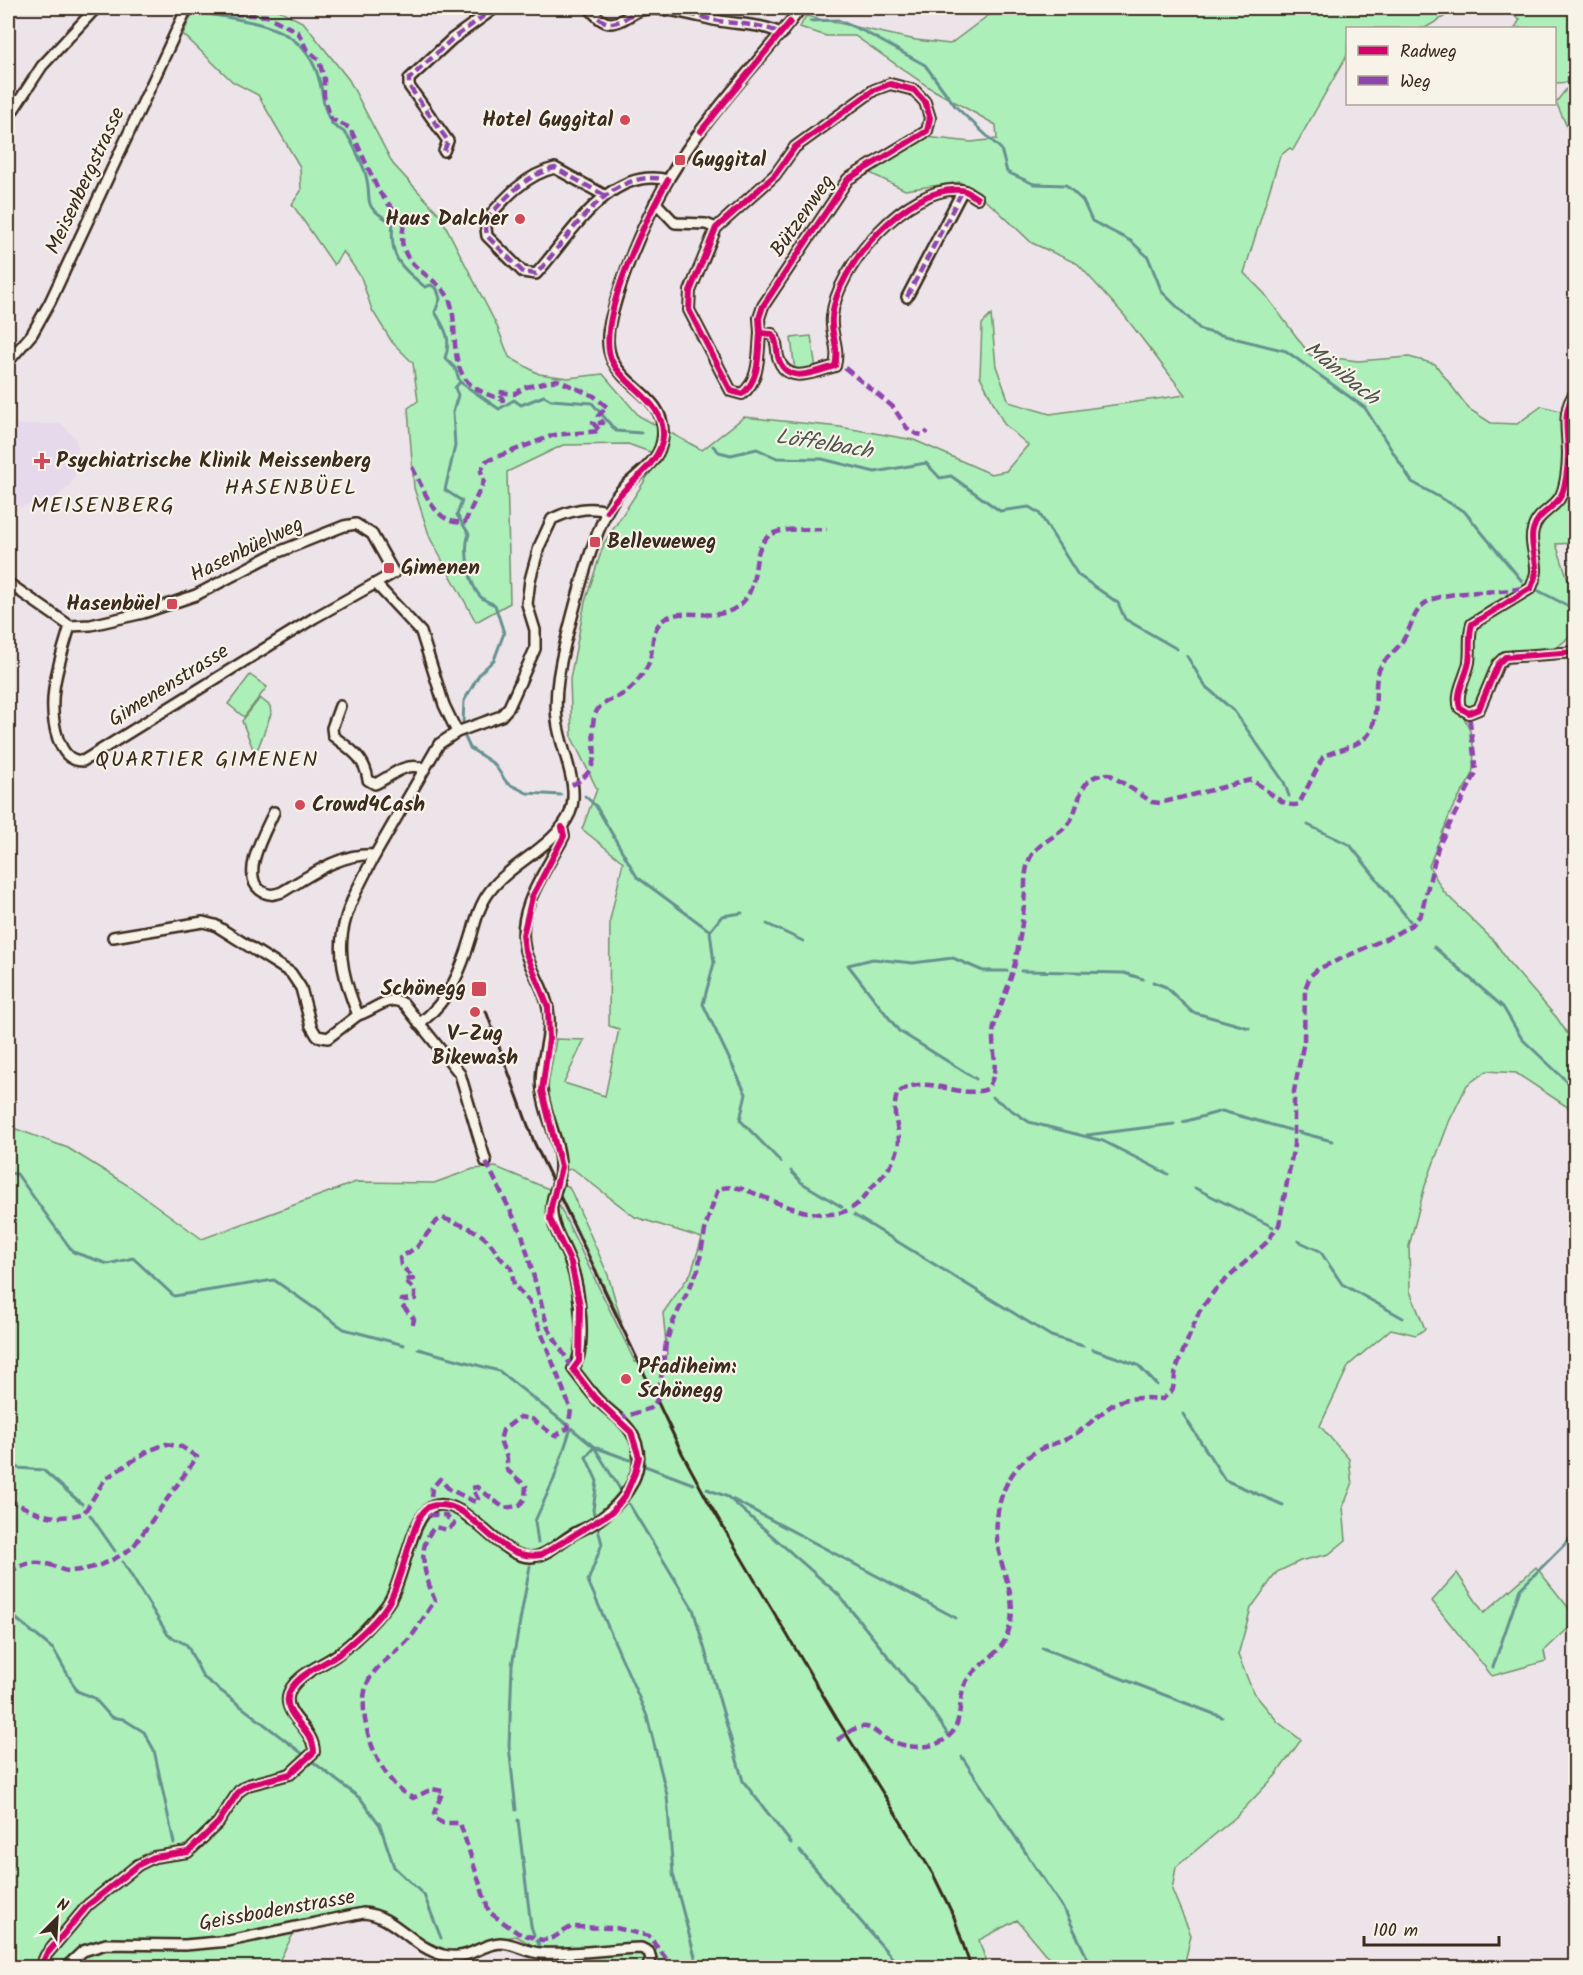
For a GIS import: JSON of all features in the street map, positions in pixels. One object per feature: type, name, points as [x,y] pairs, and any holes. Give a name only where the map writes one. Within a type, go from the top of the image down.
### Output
[{"type":"street","points":[[8,118],[42,66],[96,8]]},
{"type":"street","name":"Meisenbergstrasse","points":[[8,362],[32,334],[50,302],[187,8]]},
{"type":"street","points":[[444,151],[448,141],[409,86],[409,78],[452,39],[495,8]]},
{"type":"street","points":[[589,8],[604,22],[614,23],[640,10],[656,10],[698,14],[712,20],[767,27],[782,34]]},
{"type":"street","points":[[419,1024],[435,1012],[456,982],[479,910],[490,890],[562,827],[574,801],[557,718],[556,693],[565,644],[595,542],[607,511],[622,489],[652,463],[660,449],[663,437],[660,417],[645,397],[618,372],[612,362],[607,342],[612,314],[624,275],[655,202],[668,180],[701,131],[801,8]]},
{"type":"street","name":"Bützenweg","points":[[716,228],[775,175],[795,147],[874,90],[890,84],[903,85],[914,90],[926,102],[930,118],[927,131],[848,179],[763,306],[759,318],[760,333]]},
{"type":"street","points":[[604,195],[555,168],[538,171],[508,196],[485,220],[487,236],[523,272],[536,274],[604,195],[638,178],[656,177],[668,180]]},
{"type":"street","points":[[655,202],[675,223],[706,224],[716,228],[690,291],[689,310],[730,391],[742,394],[751,386],[756,372],[760,333],[772,334],[777,340],[778,357],[783,368],[791,374],[801,376],[835,366],[839,352],[831,317],[838,292],[855,258],[882,229],[920,199],[941,190],[963,190],[977,198]]},
{"type":"street","points":[[907,297],[963,190]]},
{"type":"street","points":[[1575,392],[1568,403],[1566,416],[1568,455],[1563,487],[1558,499],[1536,520],[1532,532],[1532,554],[1536,570],[1531,588],[1472,624],[1469,634],[1469,661],[1457,698],[1460,708],[1469,713],[1479,709],[1494,670],[1505,657],[1575,652]]},
{"type":"street","points":[[358,1015],[343,972],[343,933],[348,905],[423,768],[439,744],[457,732],[501,716],[509,707],[534,649],[535,630],[527,604],[530,580],[539,547],[552,519],[577,510],[593,508],[607,511]]},
{"type":"street","name":"Hasenbüelweg","points":[[70,626],[91,625],[172,604],[212,588],[276,553],[350,524],[360,525],[369,530],[394,573],[376,584]]},
{"type":"street","points":[[8,583],[70,626]]},
{"type":"street","points":[[376,584],[421,632],[444,705],[457,732]]},
{"type":"street","name":"Gimenenstrasse","points":[[70,626],[54,684],[52,706],[54,725],[66,756],[75,761],[83,761],[314,618],[376,584]]},
{"type":"street","points":[[340,706],[332,728],[333,736],[360,757],[366,766],[368,780],[375,784],[401,769],[414,765],[423,768]]},
{"type":"street","points":[[274,812],[257,849],[253,867],[254,880],[262,892],[272,896],[345,858],[362,854],[375,855]]},
{"type":"street","points":[[40,1968],[46,1955],[88,1905],[138,1865],[154,1857],[188,1852],[218,1823],[239,1791],[248,1785],[273,1781],[301,1767],[314,1752],[314,1742],[289,1708],[287,1698],[291,1688],[301,1678],[338,1654],[375,1620],[389,1602],[399,1582],[419,1520],[426,1509],[436,1504],[458,1510],[504,1546],[517,1554],[530,1557],[541,1555],[575,1533],[596,1524],[612,1512],[625,1496],[635,1473],[638,1447],[631,1432],[595,1398],[573,1369],[579,1361],[580,1305],[571,1263],[550,1219],[558,1183],[560,1157],[542,1091],[549,1040],[548,1007],[525,951],[523,935],[532,897],[564,836],[562,827]]},
{"type":"street","points":[[113,937],[209,923],[248,944],[291,973],[301,988],[311,1026],[317,1036],[328,1038],[358,1015],[389,1000],[399,1000],[460,1074],[486,1162]]},
{"type":"street","name":"Geissbodenstrasse","points":[[65,1968],[83,1951],[106,1944],[185,1945],[229,1941],[363,1913],[379,1914],[405,1935],[433,1952],[443,1955],[460,1958],[497,1943],[510,1944],[538,1953],[641,1948],[649,1952],[651,1959],[647,1968]]},
{"type":"shaded area","name":"Psychiatrische Klinik Meissenberg","points":[[62,424],[75,438],[78,447],[75,475],[71,484],[55,499],[8,509],[8,425]]},
{"type":"shaded area","points":[[559,1192],[640,1362],[635,1362],[556,1199]]},
{"type":"green space","points":[[195,8],[275,8],[304,23],[349,80],[393,164],[440,215],[497,326],[509,357],[539,374],[568,378],[603,374],[639,416],[702,450],[744,417],[840,427],[914,440],[991,474],[1006,471],[1028,445],[1004,424],[980,376],[982,324],[991,315],[996,366],[1009,402],[1050,414],[1185,395],[1124,315],[1078,264],[1032,243],[995,208],[960,182],[905,190],[870,173],[885,155],[926,137],[971,142],[997,139],[996,125],[930,88],[855,36],[826,36],[800,27],[806,16],[916,40],[950,44],[998,8],[1453,8],[1444,17],[1427,27],[1346,27],[1346,57],[1293,150],[1290,148],[1280,156],[1244,273],[1264,293],[1310,355],[1358,361],[1409,357],[1435,364],[1469,409],[1491,423],[1517,424],[1542,406],[1575,415],[1575,543],[1556,544],[1575,600],[1575,630],[1565,641],[1549,650],[1503,652],[1494,665],[1475,706],[1465,707],[1462,696],[1467,680],[1475,629],[1481,619],[1514,606],[1509,598],[1471,618],[1465,663],[1455,693],[1456,707],[1470,730],[1472,739],[1474,757],[1472,776],[1452,809],[1429,866],[1444,892],[1495,942],[1510,964],[1557,1018],[1575,1045],[1575,1112],[1516,1073],[1487,1071],[1467,1085],[1449,1122],[1425,1186],[1409,1246],[1410,1291],[1425,1329],[1416,1335],[1391,1329],[1349,1365],[1320,1426],[1349,1459],[1352,1485],[1343,1507],[1346,1540],[1329,1554],[1300,1561],[1277,1572],[1251,1608],[1238,1655],[1253,1692],[1278,1722],[1301,1740],[1276,1775],[1237,1816],[1176,1867],[1172,1890],[1191,1935],[1184,1967],[1056,1967],[1017,1920],[979,1940],[988,1967],[552,1967],[545,1952],[516,1936],[475,1944],[463,1957],[383,1923],[379,1911],[301,1919],[276,1967],[8,1968],[8,1126],[68,1148],[129,1186],[202,1239],[356,1182],[434,1183],[473,1169],[496,1167],[549,1189],[548,1227],[566,1257],[576,1299],[575,1360],[580,1362],[581,1299],[574,1269],[558,1229],[556,1199],[635,1362],[656,1362],[667,1354],[663,1313],[691,1273],[702,1238],[635,1217],[573,1169],[566,1170],[547,1092],[556,1039],[584,1040],[564,1083],[605,1096],[619,1029],[609,1026],[610,920],[623,862],[582,829],[597,789],[572,738],[570,679],[585,602],[604,543],[661,456],[628,444],[563,445],[507,472],[510,603],[476,622],[430,538],[414,488],[408,408],[418,401],[413,363],[392,342],[372,310],[361,277],[343,251],[334,265],[292,204],[301,191],[300,167],[258,95],[233,82],[183,34]]},
{"type":"green space","points":[[1501,8],[1575,8],[1575,145],[1556,102],[1572,82],[1556,83],[1556,27],[1516,27],[1520,19]]},
{"type":"green space","points":[[811,336],[816,369],[795,372],[791,338]]},
{"type":"green space","points":[[250,675],[267,687],[244,717],[228,704]]},
{"type":"green space","points":[[260,698],[270,706],[271,714],[258,748],[253,749],[242,721]]},
{"type":"green space","points":[[561,1184],[568,1186],[572,1193],[608,1275],[622,1323],[559,1192]]},
{"type":"green space","points":[[1536,1567],[1575,1616],[1575,1622],[1544,1651],[1546,1661],[1492,1676],[1432,1601],[1457,1573],[1484,1613]]},
{"type":"waterway","points":[[204,13],[275,29],[290,37],[303,48],[313,63],[331,122],[348,136],[364,169],[371,206],[393,223],[393,245],[398,260],[425,287],[431,285],[437,289],[440,299],[435,312],[448,340],[445,358],[455,368],[460,382],[499,409],[514,400],[521,405],[544,396],[551,400],[592,403],[616,431],[641,433]]},
{"type":"waterway","name":"Mänibach","points":[[810,21],[838,20],[925,65],[956,107],[1001,149],[1007,172],[1034,184],[1066,185],[1083,201],[1092,221],[1131,241],[1148,257],[1162,292],[1201,330],[1286,351],[1365,408],[1412,482],[1464,511],[1522,581]]},
{"type":"waterway","points":[[460,382],[455,388],[458,395],[453,412],[455,446],[445,490],[462,501],[457,515],[469,534],[468,568],[477,593],[495,605],[504,633],[494,660],[480,673],[464,701],[463,723]]},
{"type":"waterway","name":"Löffelbach","points":[[713,446],[719,452],[731,455],[757,449],[777,458],[822,459],[875,472],[926,463],[940,478],[951,476],[1000,511],[1029,507],[1039,513],[1078,575],[1118,603],[1125,619],[1177,649]]},
{"type":"waterway","name":"Mänibach","points":[[1539,591],[1576,610]]},
{"type":"waterway","name":"Löffelbach","points":[[1187,656],[1205,686],[1234,711],[1284,782],[1289,796]]},
{"type":"waterway","points":[[464,735],[470,748],[494,764],[507,783],[527,793],[561,795]]},
{"type":"waterway","points":[[585,796],[596,806],[637,877],[710,931],[722,916],[742,913]]},
{"type":"waterway","name":"Löffelbach","points":[[1308,825],[1350,845],[1410,921]]},
{"type":"waterway","points":[[767,924],[803,941]]},
{"type":"waterway","points":[[710,931],[714,963],[703,1004],[746,1094],[740,1120],[781,1162]]},
{"type":"waterway","name":"Löffelbach","points":[[1434,947],[1503,1007],[1522,1039],[1576,1090]]},
{"type":"waterway","points":[[976,1079],[899,1031],[848,965],[873,959],[913,963],[953,958],[983,971],[1007,971]]},
{"type":"waterway","points":[[1021,971],[1124,973],[1143,979]]},
{"type":"waterway","points":[[1153,982],[1166,987],[1192,1012],[1249,1028]]},
{"type":"waterway","points":[[992,1097],[1029,1122],[1103,1141],[1168,1174]]},
{"type":"waterway","points":[[1183,1122],[1222,1111],[1290,1130]]},
{"type":"waterway","points":[[1087,1135],[1174,1124]]},
{"type":"waterway","points":[[1298,1132],[1332,1141]]},
{"type":"waterway","points":[[791,1171],[802,1183],[842,1207]]},
{"type":"waterway","points":[[8,1173],[17,1174],[73,1252],[108,1264],[133,1258],[174,1296],[274,1280],[344,1329],[404,1345]]},
{"type":"waterway","points":[[1195,1188],[1273,1227]]},
{"type":"waterway","points":[[854,1215],[1051,1336],[1083,1346]]},
{"type":"waterway","points":[[1298,1241],[1320,1251],[1342,1284],[1403,1318]]},
{"type":"waterway","points":[[8,1300],[11,1314],[8,1329]]},
{"type":"waterway","points":[[418,1349],[499,1371],[566,1424]]},
{"type":"waterway","points":[[1092,1349],[1138,1365],[1157,1385]]},
{"type":"waterway","points":[[1183,1414],[1225,1480],[1283,1505]]},
{"type":"waterway","points":[[538,1543],[535,1521],[554,1479],[571,1428],[594,1447],[630,1460]]},
{"type":"waterway","points":[[620,1489],[594,1447],[586,1457],[597,1481],[593,1510],[602,1544],[588,1581],[647,1716],[667,1795],[673,1874],[698,1968]]},
{"type":"waterway","points":[[8,1456],[18,1468],[43,1470],[82,1504]]},
{"type":"waterway","points":[[645,1466],[693,1484]]},
{"type":"waterway","points":[[707,1489],[728,1497],[838,1594],[947,1733]]},
{"type":"waterway","points":[[732,1499],[956,1618]]},
{"type":"waterway","points":[[629,1504],[693,1609],[743,1781],[791,1843]]},
{"type":"waterway","points":[[90,1515],[115,1551]]},
{"type":"waterway","points":[[1493,1667],[1520,1589],[1576,1533]]},
{"type":"waterway","points":[[123,1562],[168,1635],[187,1645],[203,1677],[361,1799],[380,1825],[394,1867],[424,1895],[441,1938]]},
{"type":"waterway","points":[[516,1810],[509,1746],[512,1665],[530,1566]]},
{"type":"waterway","points":[[8,1612],[54,1650],[77,1691],[94,1698],[111,1717],[123,1719],[144,1732],[154,1750],[174,1843]]},
{"type":"waterway","points":[[1042,1648],[1222,1717]]},
{"type":"waterway","points":[[962,1757],[1066,1913],[1092,1968]]},
{"type":"waterway","points":[[518,1820],[534,1935]]},
{"type":"waterway","points":[[800,1851],[901,1968]]},
{"type":"waterway","points":[[537,1940],[539,1945]]},
{"type":"waterway","points":[[545,1961],[548,1968]]},
{"type":"railway","points":[[486,1011],[534,1142],[682,1453],[709,1503],[837,1719],[933,1874],[954,1917],[971,1968]]},
{"type":"marked path","points":[[221,8],[235,14],[267,16],[298,32],[306,48],[319,60],[324,79],[324,96],[331,119],[350,128],[379,192],[404,223],[402,241],[406,255],[418,269],[440,286],[450,301],[457,359],[467,382],[481,392],[503,400],[499,392],[514,394],[526,387],[557,380],[594,396],[607,407],[598,416],[603,423],[593,423],[600,431]]},
{"type":"marked path","points":[[444,151],[448,141],[409,86],[409,79],[452,39],[495,8]]},
{"type":"marked path","points":[[589,8],[607,23],[619,21],[641,10],[659,9],[723,22],[757,26],[782,34]]},
{"type":"marked path","points":[[604,195],[555,168],[544,171],[516,188],[492,213],[485,221],[487,236],[523,272],[536,274],[592,207],[609,193],[627,183],[646,178],[668,180]]},
{"type":"marked path","points":[[907,297],[963,190]]},
{"type":"marked path","points":[[845,368],[893,407],[907,428],[916,434],[924,435],[928,431]]},
{"type":"marked path","points":[[412,467],[438,513],[446,519],[465,522],[484,481],[481,471],[486,461],[554,435],[600,431]]},
{"type":"marked path","points":[[572,785],[584,777],[591,768],[594,758],[594,718],[598,709],[625,693],[646,669],[654,634],[661,622],[677,614],[715,614],[734,609],[749,593],[758,553],[768,537],[783,531],[827,529]]},
{"type":"marked path","points":[[618,1419],[651,1408],[658,1399],[666,1343],[673,1322],[698,1270],[706,1225],[718,1189],[731,1187],[742,1189],[805,1212],[826,1214],[846,1211],[861,1200],[885,1174],[894,1159],[899,1141],[895,1117],[897,1094],[908,1087],[919,1085],[975,1092],[987,1089],[992,1081],[995,1065],[993,1032],[1013,971],[1030,858],[1039,847],[1068,824],[1083,788],[1092,778],[1109,774],[1152,802],[1160,803],[1251,780],[1280,801],[1293,805],[1299,804],[1323,757],[1352,746],[1368,735],[1374,722],[1376,684],[1381,666],[1403,640],[1422,605],[1448,595],[1522,588]]},
{"type":"marked path","points":[[837,1740],[854,1729],[865,1727],[895,1743],[919,1747],[942,1741],[953,1732],[966,1682],[1002,1644],[1010,1625],[1011,1602],[1000,1558],[997,1532],[999,1505],[1009,1479],[1026,1459],[1041,1449],[1074,1435],[1119,1401],[1144,1398],[1163,1399],[1173,1389],[1176,1369],[1199,1312],[1215,1290],[1266,1243],[1279,1225],[1294,1145],[1294,1091],[1304,1041],[1305,989],[1310,976],[1318,969],[1394,935],[1413,924],[1421,914],[1438,847],[1476,773],[1469,713]]},
{"type":"marked path","points":[[486,1162],[522,1234],[548,1328],[573,1369]]},
{"type":"marked path","points":[[413,1324],[414,1319],[401,1304],[402,1300],[415,1299],[415,1290],[404,1280],[414,1279],[401,1265],[400,1258],[417,1247],[437,1221],[443,1218],[476,1232],[486,1239],[502,1260],[511,1267],[514,1285],[529,1301],[571,1410],[568,1428],[555,1436],[532,1419],[520,1417],[503,1430],[500,1440],[507,1458],[507,1470],[526,1486],[525,1498],[519,1506],[504,1508],[477,1487],[472,1488],[478,1499],[477,1502],[473,1501],[449,1489],[440,1479],[432,1488],[429,1515],[445,1515],[454,1524],[448,1530],[435,1527],[425,1544],[424,1563],[435,1601],[413,1635],[381,1664],[368,1682],[364,1696],[364,1712],[372,1747],[380,1764],[401,1791],[413,1798],[432,1789],[443,1791],[434,1813],[435,1819],[443,1823],[460,1823],[489,1912],[518,1933],[542,1940],[551,1939],[571,1927],[616,1928],[649,1936],[673,1968]]},
{"type":"marked path","points":[[8,1500],[45,1515],[72,1516],[84,1513],[105,1479],[148,1451],[166,1444],[182,1447],[197,1457],[133,1547],[126,1552],[110,1561],[76,1571],[66,1571],[51,1565],[33,1563],[22,1565],[8,1574]]},
{"type":"cycle path","points":[[701,131],[790,22]]},
{"type":"cycle path","points":[[760,333],[759,318],[763,306],[848,179],[927,131],[930,118],[925,102],[914,90],[890,84],[874,90],[795,147],[775,175],[716,228],[690,291],[689,310],[731,391],[742,394],[752,382],[757,366],[760,333],[772,334],[776,342],[778,357],[787,371],[802,375],[835,366],[836,352],[832,317],[846,275],[861,253],[898,214],[919,200],[940,192],[963,190],[977,198]]},
{"type":"cycle path","points":[[607,511],[622,492],[649,466],[661,447],[662,424],[658,414],[619,372],[613,363],[609,346],[610,324],[625,271],[636,243],[668,180]]},
{"type":"cycle path","points":[[1576,392],[1568,406],[1566,422],[1568,459],[1563,489],[1559,499],[1537,520],[1533,530],[1536,573],[1531,588],[1472,624],[1468,668],[1459,696],[1460,708],[1469,713],[1479,709],[1498,664],[1505,657],[1576,652]]},
{"type":"cycle path","points":[[40,1968],[46,1955],[88,1905],[138,1865],[154,1857],[188,1852],[218,1823],[239,1791],[248,1785],[290,1774],[314,1752],[309,1737],[290,1711],[288,1704],[290,1690],[302,1677],[339,1654],[379,1616],[394,1592],[416,1525],[427,1508],[437,1505],[452,1507],[464,1513],[511,1550],[525,1555],[541,1555],[612,1512],[625,1496],[639,1457],[631,1432],[595,1398],[573,1369],[579,1361],[580,1305],[571,1263],[550,1219],[561,1167],[542,1091],[549,1039],[548,1007],[525,951],[523,935],[532,897],[564,836],[562,827]]},
{"type":"place","name":"Hotel Guggital","points":[[625,120]]},
{"type":"place","name":"Guggital","points":[[680,160]]},
{"type":"place","name":"Haus Dalcher","points":[[520,219]]},
{"type":"place","name":"Psychiatrische Klinik Meissenberg","points":[[42,461]]},
{"type":"place","name":"Bellevueweg","points":[[595,542]]},
{"type":"place","name":"Gimenen","points":[[389,568]]},
{"type":"place","name":"Hasenbüel","points":[[172,604]]},
{"type":"place","name":"Crowd4Cash","points":[[300,805]]},
{"type":"place","name":"Schönegg","points":[[479,989]]},
{"type":"place","name":"V-Zug Bikewash","points":[[475,1012]]},
{"type":"place","name":"Pfadiheim: Schönegg","points":[[626,1379]]},
{"type":"district","name":"HASENBÜEL","points":[[291,488]]},
{"type":"district","name":"MEISENBERG","points":[[103,506]]},
{"type":"district","name":"QUARTIER GIMENEN","points":[[207,760]]}]
